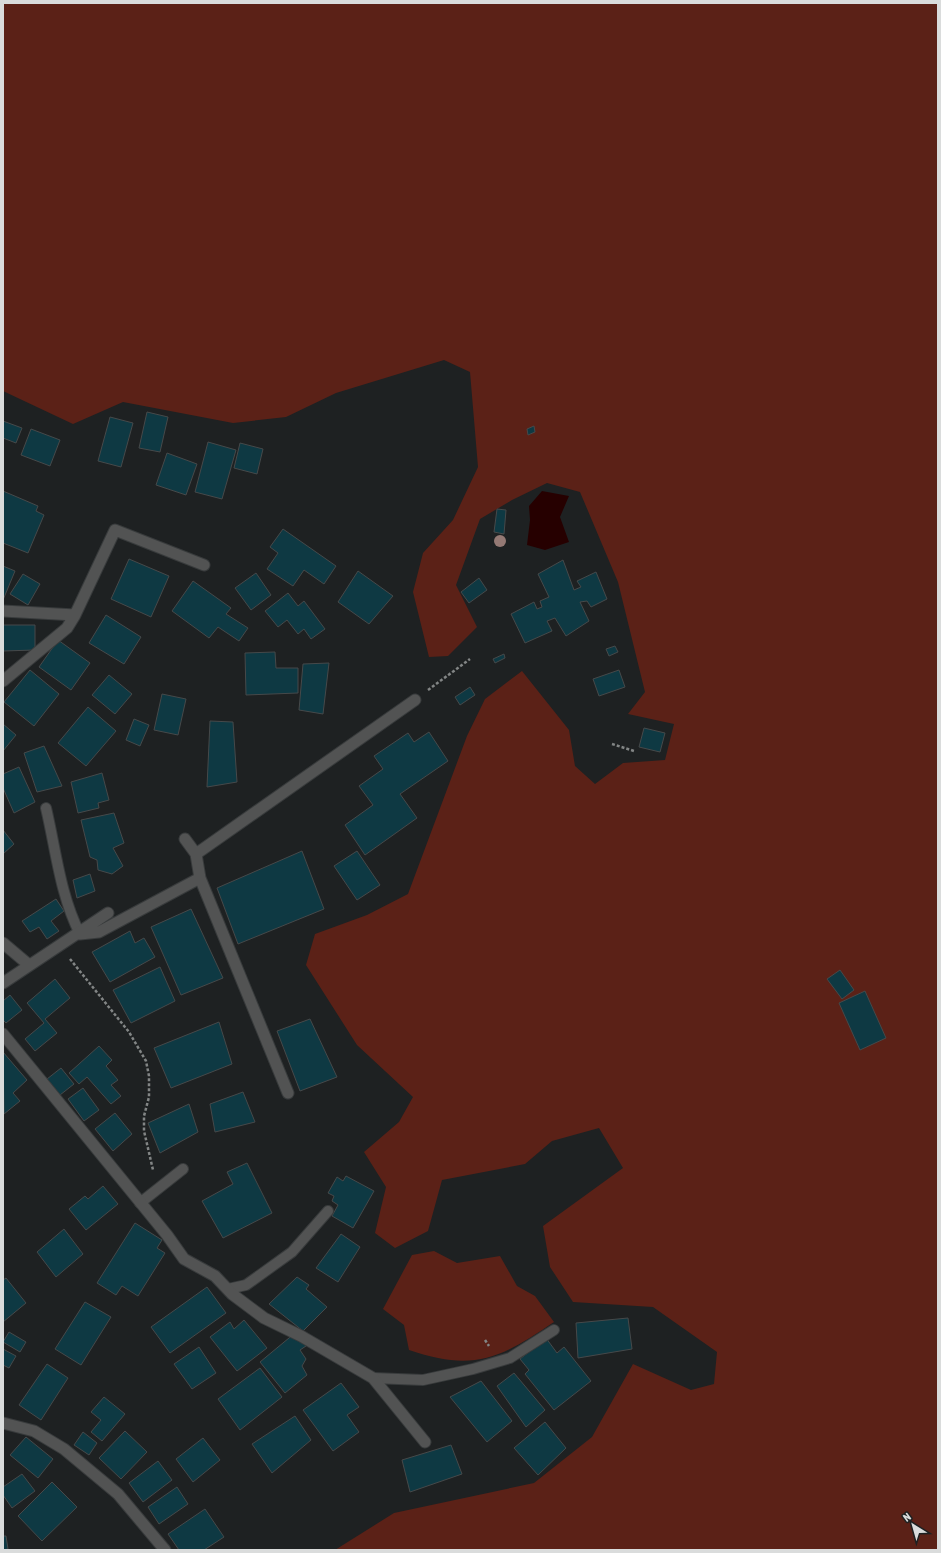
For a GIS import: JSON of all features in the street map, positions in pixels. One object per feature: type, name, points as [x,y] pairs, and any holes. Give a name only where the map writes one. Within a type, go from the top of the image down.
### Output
[{"type":"street","points":[[3,681],[67,628],[75,615],[116,530],[204,565]]},
{"type":"street","points":[[3,611],[75,615]]},
{"type":"street","points":[[196,854],[415,700]]},
{"type":"street","points":[[185,839],[196,854],[200,878],[288,1092]]},
{"type":"street","points":[[80,934],[99,932],[200,878]]},
{"type":"street","points":[[3,983],[29,965],[80,934],[108,913]]},
{"type":"street","points":[[3,943],[29,965]]},
{"type":"street","points":[[3,1034],[184,1258],[215,1276],[228,1289],[264,1318],[301,1336],[373,1378],[425,1442]]},
{"type":"street","points":[[3,1423],[34,1431],[64,1449],[118,1494],[165,1550]]},
{"type":"lane","points":[[46,808],[63,892],[70,915],[80,934]]},
{"type":"lane","points":[[140,1203],[183,1169]]},
{"type":"lane","points":[[228,1289],[246,1285],[292,1252],[328,1211]]},
{"type":"lane","points":[[373,1378],[423,1380],[473,1369],[510,1358],[554,1330]]},
{"type":"path","points":[[415,700],[470,659]]},
{"type":"path","points":[[612,744],[634,751]]},
{"type":"path","points":[[60,946],[129,1032],[146,1061],[149,1076],[149,1097],[144,1116],[144,1131],[153,1173],[155,1191]]},
{"type":"shaded area","points":[[3,3],[938,3],[938,1550],[335,1550],[394,1513],[534,1483],[592,1437],[633,1364],[691,1390],[714,1384],[717,1352],[653,1307],[573,1302],[550,1267],[543,1226],[623,1168],[599,1128],[552,1141],[525,1164],[442,1180],[428,1231],[395,1248],[375,1233],[386,1187],[364,1152],[399,1122],[413,1097],[357,1045],[306,965],[315,934],[367,915],[408,894],[467,736],[485,699],[522,671],[569,730],[575,766],[595,784],[623,763],[665,760],[674,724],[628,714],[645,692],[618,582],[580,492],[547,483],[512,500],[480,519],[456,585],[477,627],[448,656],[429,657],[413,592],[423,553],[453,520],[478,467],[470,372],[444,360],[336,393],[286,417],[233,423],[123,402],[73,424],[3,391]]},
{"type":"shaded area","points":[[542,491],[569,496],[560,517],[569,542],[545,550],[527,545],[530,520],[529,506]]},
{"type":"shaded area","points":[[434,1251],[457,1263],[500,1256],[517,1286],[535,1296],[554,1322],[518,1345],[501,1353],[485,1358],[469,1361],[451,1360],[431,1357],[409,1350],[404,1325],[383,1309],[412,1255]]},
{"type":"building","points":[[147,412],[168,417],[160,452],[139,448]]},
{"type":"building","points":[[110,417],[133,423],[121,467],[98,461]]},
{"type":"building","points":[[3,421],[22,428],[16,443],[3,438]]},
{"type":"building","points":[[534,426],[535,432],[528,435],[527,429]]},
{"type":"building","points":[[31,429],[60,440],[50,466],[21,455]]},
{"type":"building","points":[[208,442],[236,450],[222,499],[195,492]]},
{"type":"building","points":[[240,443],[263,449],[257,474],[234,468]]},
{"type":"building","points":[[167,453],[197,464],[186,495],[156,485]]},
{"type":"building","points":[[3,491],[38,506],[36,511],[44,515],[28,553],[3,543]]},
{"type":"building","points":[[497,509],[506,510],[504,534],[494,532]]},
{"type":"building","points":[[283,529],[336,566],[324,584],[304,570],[293,586],[267,569],[278,553],[270,547]]},
{"type":"building","points":[[129,559],[169,576],[151,617],[111,599]]},
{"type":"building","points":[[563,560],[574,590],[581,587],[577,581],[596,572],[607,599],[591,607],[587,601],[580,602],[589,621],[566,636],[555,618],[547,621],[552,631],[525,643],[511,614],[534,602],[537,609],[542,607],[540,601],[549,597],[538,574]]},
{"type":"building","points":[[3,566],[15,571],[3,600]]},
{"type":"building","points":[[358,571],[393,596],[369,624],[338,602]]},
{"type":"building","points":[[256,573],[271,595],[251,610],[235,588]]},
{"type":"building","points":[[23,574],[40,584],[28,605],[10,594]]},
{"type":"building","points":[[479,578],[487,590],[469,603],[461,592]]},
{"type":"building","points":[[193,581],[231,608],[226,614],[248,628],[239,641],[218,627],[209,638],[172,611]]},
{"type":"building","points":[[288,593],[298,606],[304,601],[325,629],[311,639],[304,629],[298,634],[287,620],[278,627],[265,611]]},
{"type":"building","points":[[106,615],[141,637],[124,664],[89,643]]},
{"type":"building","points":[[3,625],[35,625],[35,650],[3,651]]},
{"type":"building","points":[[58,640],[90,663],[71,690],[39,667]]},
{"type":"building","points":[[615,646],[618,652],[609,656],[606,649]]},
{"type":"building","points":[[275,652],[276,668],[298,668],[298,693],[246,695],[245,653]]},
{"type":"building","points":[[504,654],[505,658],[495,663],[493,659]]},
{"type":"building","points":[[329,663],[323,714],[299,710],[303,664]]},
{"type":"building","points":[[30,670],[59,694],[34,726],[4,702]]},
{"type":"building","points":[[619,670],[625,687],[599,696],[593,679]]},
{"type":"building","points":[[109,675],[132,694],[115,714],[92,695]]},
{"type":"building","points":[[470,687],[475,695],[460,705],[455,697]]},
{"type":"building","points":[[162,694],[186,699],[178,735],[154,730]]},
{"type":"building","points":[[88,707],[116,731],[86,766],[58,743]]},
{"type":"building","points":[[134,719],[149,725],[140,746],[126,740]]},
{"type":"building","points":[[210,721],[233,722],[237,782],[207,787]]},
{"type":"building","points":[[3,724],[16,735],[3,751]]},
{"type":"building","points":[[644,728],[665,733],[660,752],[639,747]]},
{"type":"building","points":[[429,732],[448,761],[400,794],[417,818],[365,855],[345,825],[373,805],[359,786],[383,769],[374,756],[408,733],[414,742]]},
{"type":"building","points":[[44,746],[62,786],[37,792],[24,753]]},
{"type":"building","points":[[19,767],[35,802],[14,813],[3,788],[3,774]]},
{"type":"building","points":[[102,773],[109,800],[98,803],[99,808],[78,813],[71,782]]},
{"type":"building","points":[[114,813],[124,843],[113,848],[123,866],[112,874],[98,870],[97,860],[90,857],[81,820]]},
{"type":"building","points":[[3,830],[14,844],[3,854]]},
{"type":"building","points":[[302,851],[324,909],[238,944],[217,888]]},
{"type":"building","points":[[357,851],[380,885],[357,900],[334,866]]},
{"type":"building","points":[[90,874],[95,891],[77,898],[73,880]]},
{"type":"building","points":[[56,899],[64,911],[51,921],[59,931],[47,939],[39,927],[30,932],[22,921]]},
{"type":"building","points":[[191,909],[223,978],[181,995],[151,927]]},
{"type":"building","points":[[130,931],[135,943],[144,938],[155,957],[110,982],[92,952]]},
{"type":"building","points":[[160,967],[175,1001],[131,1023],[113,990]]},
{"type":"building","points":[[840,970],[854,990],[842,999],[827,979]]},
{"type":"building","points":[[55,979],[70,998],[45,1019],[57,1033],[35,1051],[25,1039],[44,1023],[27,1003]]},
{"type":"building","points":[[865,991],[886,1038],[860,1050],[839,1003]]},
{"type":"building","points":[[10,995],[22,1010],[6,1023],[3,1020],[3,1001]]},
{"type":"building","points":[[310,1019],[337,1077],[300,1091],[277,1031]]},
{"type":"building","points":[[219,1022],[232,1064],[171,1088],[154,1048]]},
{"type":"building","points":[[99,1046],[112,1060],[106,1066],[118,1080],[111,1085],[121,1096],[111,1104],[87,1077],[79,1084],[69,1073]]},
{"type":"building","points":[[3,1052],[27,1080],[13,1093],[20,1101],[4,1114]]},
{"type":"building","points":[[61,1068],[74,1084],[60,1095],[47,1079]]},
{"type":"building","points":[[83,1088],[99,1110],[84,1121],[68,1099]]},
{"type":"building","points":[[243,1092],[255,1122],[215,1132],[210,1104]]},
{"type":"building","points":[[189,1104],[198,1132],[160,1153],[148,1123]]},
{"type":"building","points":[[115,1113],[132,1134],[113,1151],[95,1129]]},
{"type":"building","points":[[247,1163],[272,1213],[223,1238],[202,1201],[233,1184],[227,1172]]},
{"type":"building","points":[[346,1176],[374,1191],[353,1228],[332,1216],[338,1205],[332,1201],[334,1196],[328,1193],[337,1177],[343,1181]]},
{"type":"building","points":[[103,1186],[118,1204],[86,1230],[69,1209],[85,1196],[88,1199]]},
{"type":"building","points":[[135,1223],[162,1240],[157,1248],[165,1253],[138,1296],[122,1286],[116,1295],[97,1283]]},
{"type":"building","points":[[64,1229],[83,1254],[56,1277],[37,1252]]},
{"type":"building","points":[[341,1234],[360,1247],[338,1282],[316,1268]]},
{"type":"building","points":[[297,1277],[309,1285],[306,1289],[327,1307],[303,1331],[269,1304]]},
{"type":"building","points":[[6,1278],[26,1303],[3,1322],[3,1280]]},
{"type":"building","points":[[207,1287],[226,1313],[170,1353],[151,1327]]},
{"type":"building","points":[[85,1302],[111,1317],[81,1365],[55,1349]]},
{"type":"building","points":[[628,1318],[632,1349],[578,1358],[576,1323]]},
{"type":"building","points":[[244,1320],[267,1348],[237,1371],[210,1337],[230,1322],[234,1329]]},
{"type":"building","points":[[9,1332],[26,1342],[20,1352],[3,1342]]},
{"type":"building","points":[[295,1333],[306,1346],[300,1350],[306,1359],[302,1366],[307,1375],[285,1393],[260,1362]]},
{"type":"building","points":[[546,1338],[557,1353],[564,1347],[591,1381],[554,1410],[525,1374],[529,1370],[520,1359]]},
{"type":"building","points":[[199,1347],[216,1373],[192,1389],[174,1364]]},
{"type":"building","points":[[3,1349],[16,1356],[9,1368],[3,1365]]},
{"type":"building","points":[[47,1364],[68,1378],[41,1420],[19,1405]]},
{"type":"building","points":[[260,1368],[282,1397],[240,1430],[218,1399]]},
{"type":"building","points":[[514,1373],[545,1410],[526,1427],[497,1386]]},
{"type":"building","points":[[481,1381],[512,1421],[487,1442],[450,1397]]},
{"type":"building","points":[[341,1383],[359,1407],[347,1415],[359,1432],[333,1451],[303,1410]]},
{"type":"building","points":[[104,1397],[125,1414],[102,1441],[91,1432],[101,1420],[91,1412]]},
{"type":"building","points":[[295,1416],[311,1440],[272,1473],[252,1444]]},
{"type":"building","points":[[545,1422],[566,1448],[538,1475],[514,1448]]},
{"type":"building","points":[[125,1431],[147,1452],[121,1479],[99,1458]]},
{"type":"building","points":[[83,1432],[97,1443],[89,1455],[74,1445]]},
{"type":"building","points":[[26,1437],[53,1459],[38,1478],[10,1455]]},
{"type":"building","points":[[203,1438],[220,1460],[193,1482],[176,1459]]},
{"type":"building","points":[[451,1445],[462,1474],[410,1492],[402,1460]]},
{"type":"building","points":[[158,1461],[172,1480],[143,1502],[129,1483]]},
{"type":"building","points":[[22,1474],[35,1491],[12,1508],[3,1495],[3,1487]]},
{"type":"building","points":[[52,1482],[77,1507],[42,1541],[18,1516]]},
{"type":"building","points":[[177,1487],[188,1504],[159,1524],[148,1507]]},
{"type":"building","points":[[205,1509],[224,1537],[204,1550],[179,1550],[168,1534]]},
{"type":"building","points":[[3,1536],[6,1536],[8,1549],[3,1550]]}]
